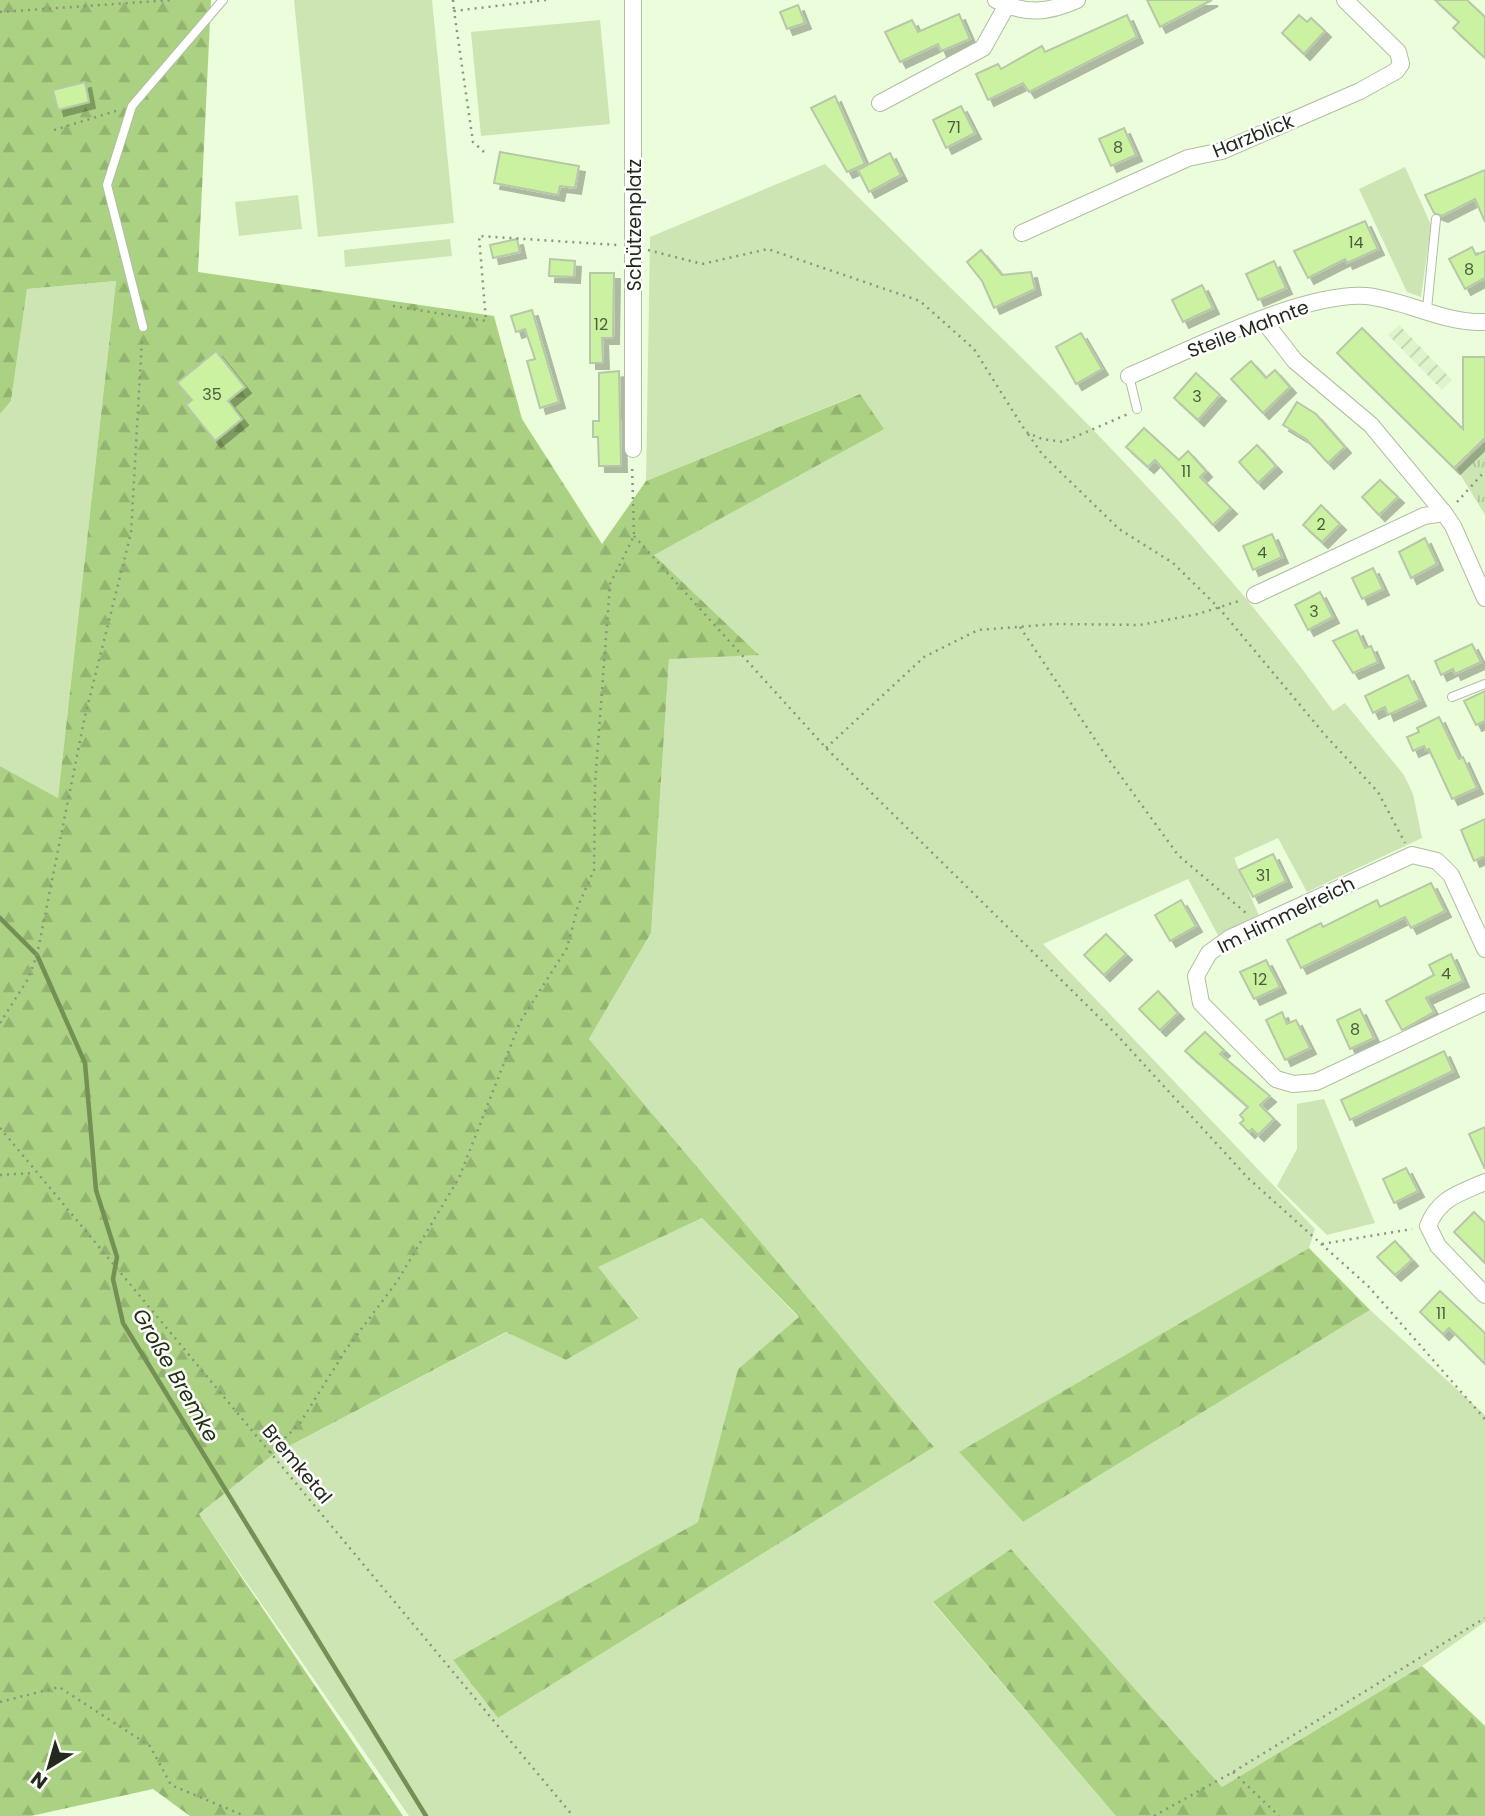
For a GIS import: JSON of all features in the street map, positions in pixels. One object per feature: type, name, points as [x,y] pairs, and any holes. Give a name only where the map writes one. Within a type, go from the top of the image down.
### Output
[{"type":"street","name":"Schützenplatz","points":[[633,0],[633,449]]},
{"type":"street","points":[[880,103],[984,48],[1001,3],[1038,13],[1057,9],[1077,0]]},
{"type":"street","name":"Harzblick","points":[[1021,233],[1188,158],[1222,152],[1360,91],[1396,71],[1401,64],[1398,52],[1345,0]]},
{"type":"street","name":"Steile Mahnte","points":[[1129,376],[1263,320],[1319,301],[1365,296],[1427,309],[1458,320],[1485,322]]},
{"type":"street","points":[[1263,320],[1295,361],[1371,425],[1444,513],[1453,526],[1485,598]]},
{"type":"street","points":[[1255,596],[1424,516],[1444,513]]},
{"type":"street","points":[[1412,855],[1437,861],[1451,875],[1485,949]]},
{"type":"street","name":"Im Himmelreich","points":[[1412,855],[1230,938],[1209,953],[1196,976],[1201,1003],[1276,1079],[1293,1084],[1316,1082],[1485,1002]]},
{"type":"street","points":[[1485,1182],[1451,1197],[1435,1209],[1428,1226],[1438,1246],[1485,1295]]},
{"type":"lane","points":[[143,327],[107,185],[132,106],[223,0]]},
{"type":"lane","points":[[1427,309],[1436,219]]},
{"type":"lane","name":"Steile Mahnte","points":[[1129,376],[1137,409]]},
{"type":"lane","points":[[1452,697],[1485,684]]},
{"type":"path","points":[[0,12],[172,0]]},
{"type":"path","points":[[453,0],[473,142],[484,152]]},
{"type":"path","points":[[454,11],[546,0]]},
{"type":"path","points":[[54,130],[132,106]]},
{"type":"path","points":[[393,306],[486,321],[479,236],[634,246],[702,264],[768,249],[920,301],[974,349],[1042,454],[1119,529],[1172,563],[1219,608],[1325,735],[1378,792],[1412,855]]},
{"type":"path","points":[[0,1023],[28,979],[37,955],[85,716],[131,533],[143,327]]},
{"type":"path","points":[[1026,432],[1042,439],[1063,442],[1137,409]]},
{"type":"path","points":[[270,1453],[300,1423],[346,1348],[396,1283],[458,1178],[520,1022],[567,948],[579,906],[594,870],[595,783],[610,584],[634,536],[633,449]]},
{"type":"path","points":[[1444,513],[1459,501],[1485,471]]},
{"type":"path","points":[[634,536],[827,748],[1116,1034],[1248,1178],[1368,1286],[1485,1419]]},
{"type":"path","points":[[827,748],[924,657],[978,630],[1020,626],[1140,625],[1219,608],[1255,596]]},
{"type":"path","points":[[1020,626],[1104,753],[1178,855],[1259,925]]},
{"type":"path","name":"Bremketal","points":[[0,1128],[573,1816]]},
{"type":"path","points":[[0,1175],[35,1173]]},
{"type":"path","points":[[1322,1244],[1428,1226]]},
{"type":"path","points":[[1154,1816],[1233,1772],[1485,1618]]},
{"type":"path","points":[[0,1702],[59,1686],[150,1746],[171,1785],[245,1816]]},
{"type":"path","points":[[1233,1772],[1279,1816]]},
{"type":"shaded area","points":[[1399,325],[1452,380],[1442,390],[1388,335]]},
{"type":"green space","points":[[0,0],[211,0],[198,272],[494,316],[522,419],[602,544],[646,481],[860,394],[884,429],[654,555],[759,655],[669,659],[651,933],[589,1039],[934,1447],[498,1718],[453,1660],[698,1522],[738,1369],[799,1317],[702,1218],[598,1267],[639,1318],[566,1360],[506,1332],[274,1454],[199,1514],[403,1816],[190,1816],[153,1789],[31,1816],[0,1816],[0,766],[58,798],[116,281],[27,289],[11,401],[0,414]]},
{"type":"green space","points":[[294,0],[432,0],[454,223],[318,237]]},
{"type":"green space","points":[[600,20],[610,124],[481,136],[471,32]]},
{"type":"green space","points":[[825,164],[1091,427],[1155,495],[1277,637],[1333,711],[1345,703],[1404,775],[1413,794],[1422,838],[1307,892],[1278,838],[1234,858],[1260,918],[1220,939],[1188,879],[1043,944],[1315,1229],[1309,1248],[960,1453],[1023,1522],[1370,1310],[1485,1415],[1485,1622],[1422,1666],[1222,1787],[1011,1549],[933,1603],[1116,1816],[409,1816],[199,1514],[274,1454],[507,1332],[566,1360],[639,1317],[597,1267],[702,1218],[799,1318],[738,1369],[698,1522],[453,1660],[498,1718],[934,1447],[589,1039],[651,933],[669,658],[758,654],[653,555],[859,394],[646,481],[650,237]]},
{"type":"green space","points":[[1405,167],[1431,225],[1421,297],[1407,292],[1359,189]]},
{"type":"green space","points":[[298,195],[302,229],[239,236],[235,202]]},
{"type":"green space","points":[[450,239],[452,256],[345,267],[344,250]]},
{"type":"green space","points":[[116,281],[58,798],[0,766],[0,414],[11,401],[27,289]]},
{"type":"green space","points":[[1485,442],[1485,515],[1457,469]]},
{"type":"green space","points":[[1324,1099],[1375,1223],[1327,1235],[1277,1186],[1297,1149],[1297,1104]]},
{"type":"green space","points":[[1309,1248],[1370,1310],[1023,1522],[959,1452]]},
{"type":"green space","points":[[1011,1549],[1222,1787],[1422,1666],[1485,1726],[1485,1816],[1116,1816],[933,1602]]},
{"type":"building","points":[[1147,0],[1212,0],[1160,27]]},
{"type":"building","points":[[1435,0],[1467,0],[1485,17],[1485,58],[1453,28],[1459,22]]},
{"type":"building","points":[[798,5],[805,23],[787,29],[780,12]]},
{"type":"building","points":[[959,14],[970,39],[941,51],[938,44],[900,62],[885,32],[912,20],[918,32]]},
{"type":"building","points":[[1127,15],[1137,37],[1029,92],[1023,83],[988,100],[976,74],[998,64],[1001,69],[1042,46],[1045,52]]},
{"type":"building","points":[[1299,15],[1307,22],[1311,18],[1325,31],[1304,54],[1282,33]]},
{"type":"building","points":[[85,82],[89,102],[58,110],[53,90]]},
{"type":"building","points":[[835,96],[865,164],[847,172],[811,108]]},
{"type":"building","points":[[961,106],[975,133],[946,148],[933,120]]},
{"type":"building","points":[[1124,128],[1136,155],[1111,166],[1099,139]]},
{"type":"building","points":[[500,152],[579,166],[575,188],[560,186],[558,195],[494,183]]},
{"type":"building","points":[[890,153],[901,175],[869,192],[858,170]]},
{"type":"building","points":[[1485,170],[1485,222],[1475,199],[1442,216],[1434,213],[1425,195]]},
{"type":"building","points":[[1365,221],[1378,249],[1347,263],[1345,259],[1308,278],[1294,251]]},
{"type":"building","points":[[517,239],[520,252],[493,258],[490,245]]},
{"type":"building","points":[[1472,247],[1476,255],[1485,251],[1485,278],[1465,289],[1449,259]]},
{"type":"building","points":[[981,250],[1002,275],[1031,272],[1035,289],[994,308],[982,281],[967,262]]},
{"type":"building","points":[[550,259],[575,261],[574,277],[549,276]]},
{"type":"building","points":[[1274,261],[1286,288],[1258,300],[1246,274]]},
{"type":"building","points":[[590,273],[614,273],[613,338],[602,338],[603,363],[590,363]]},
{"type":"building","points":[[1202,285],[1213,308],[1183,322],[1172,300]]},
{"type":"building","points":[[532,310],[559,402],[540,408],[527,361],[535,359],[525,329],[516,332],[511,316]]},
{"type":"building","points":[[1362,328],[1463,429],[1463,357],[1485,357],[1485,438],[1454,468],[1337,353]]},
{"type":"building","points":[[1081,333],[1102,369],[1076,384],[1056,347]]},
{"type":"building","points":[[216,351],[245,387],[228,401],[242,419],[215,441],[186,405],[192,400],[177,383]]},
{"type":"building","points":[[1251,361],[1266,378],[1275,370],[1290,387],[1263,413],[1231,379]]},
{"type":"building","points":[[619,371],[621,466],[599,466],[598,437],[593,437],[593,421],[599,421],[599,373]]},
{"type":"building","points":[[1196,373],[1220,395],[1198,420],[1174,398]]},
{"type":"building","points":[[1297,402],[1316,414],[1345,447],[1328,463],[1306,439],[1283,425]]},
{"type":"building","points":[[1144,428],[1179,460],[1188,451],[1206,471],[1200,477],[1231,508],[1213,525],[1155,460],[1148,467],[1126,447]]},
{"type":"building","points":[[1257,445],[1276,466],[1258,483],[1239,462]]},
{"type":"building","points":[[1380,480],[1398,497],[1379,515],[1362,497]]},
{"type":"building","points":[[1321,505],[1340,524],[1322,542],[1303,525]]},
{"type":"building","points":[[1272,534],[1282,557],[1253,570],[1243,546]]},
{"type":"building","points":[[1425,538],[1437,564],[1411,578],[1399,552]]},
{"type":"building","points":[[1373,568],[1383,589],[1362,599],[1352,578]]},
{"type":"building","points":[[1320,592],[1333,617],[1308,630],[1295,605]]},
{"type":"building","points":[[1357,630],[1365,648],[1371,646],[1378,662],[1353,673],[1333,641]]},
{"type":"building","points":[[1472,644],[1481,662],[1455,674],[1453,669],[1441,675],[1435,661]]},
{"type":"building","points":[[1408,675],[1420,700],[1388,715],[1385,707],[1373,713],[1365,696]]},
{"type":"building","points":[[1485,691],[1485,721],[1476,725],[1464,701]]},
{"type":"building","points":[[1439,717],[1459,759],[1463,757],[1477,788],[1452,799],[1429,749],[1426,750],[1424,746],[1413,751],[1407,737],[1419,732],[1417,728]]},
{"type":"building","points":[[1485,819],[1485,856],[1474,861],[1461,830]]},
{"type":"building","points":[[1273,854],[1286,881],[1253,897],[1239,870]]},
{"type":"building","points":[[1431,883],[1445,911],[1411,928],[1405,917],[1301,968],[1287,940],[1321,923],[1323,927],[1377,900],[1380,907]]},
{"type":"building","points":[[1181,900],[1196,926],[1170,941],[1155,915]]},
{"type":"building","points":[[1106,934],[1126,954],[1104,975],[1084,955]]},
{"type":"building","points":[[1451,954],[1463,981],[1426,998],[1434,1012],[1402,1030],[1386,1001],[1434,975],[1429,965]]},
{"type":"building","points":[[1266,960],[1280,987],[1254,999],[1240,972]]},
{"type":"building","points":[[1158,991],[1178,1013],[1160,1030],[1139,1009]]},
{"type":"building","points":[[1360,1009],[1374,1038],[1350,1049],[1337,1020]]},
{"type":"building","points":[[1282,1012],[1287,1024],[1296,1020],[1310,1048],[1285,1060],[1266,1020]]},
{"type":"building","points":[[1205,1032],[1224,1050],[1220,1054],[1270,1096],[1260,1105],[1274,1119],[1258,1135],[1252,1129],[1249,1132],[1240,1123],[1244,1120],[1240,1115],[1248,1107],[1185,1051]]},
{"type":"building","points":[[1444,1051],[1453,1071],[1350,1120],[1341,1100]]},
{"type":"building","points":[[1485,1127],[1485,1169],[1469,1134]]},
{"type":"building","points":[[1406,1168],[1418,1191],[1394,1203],[1383,1179]]},
{"type":"building","points":[[1474,1212],[1485,1223],[1485,1263],[1454,1232]]},
{"type":"building","points":[[1395,1241],[1412,1260],[1395,1275],[1377,1257]]},
{"type":"building","points":[[1440,1291],[1485,1333],[1485,1364],[1449,1328],[1443,1334],[1420,1312]]},
{"type":"waterway","name":"Große Bremke","points":[[0,918],[37,955],[85,1063],[96,1190],[117,1257],[113,1279],[123,1323],[426,1816]]}]
